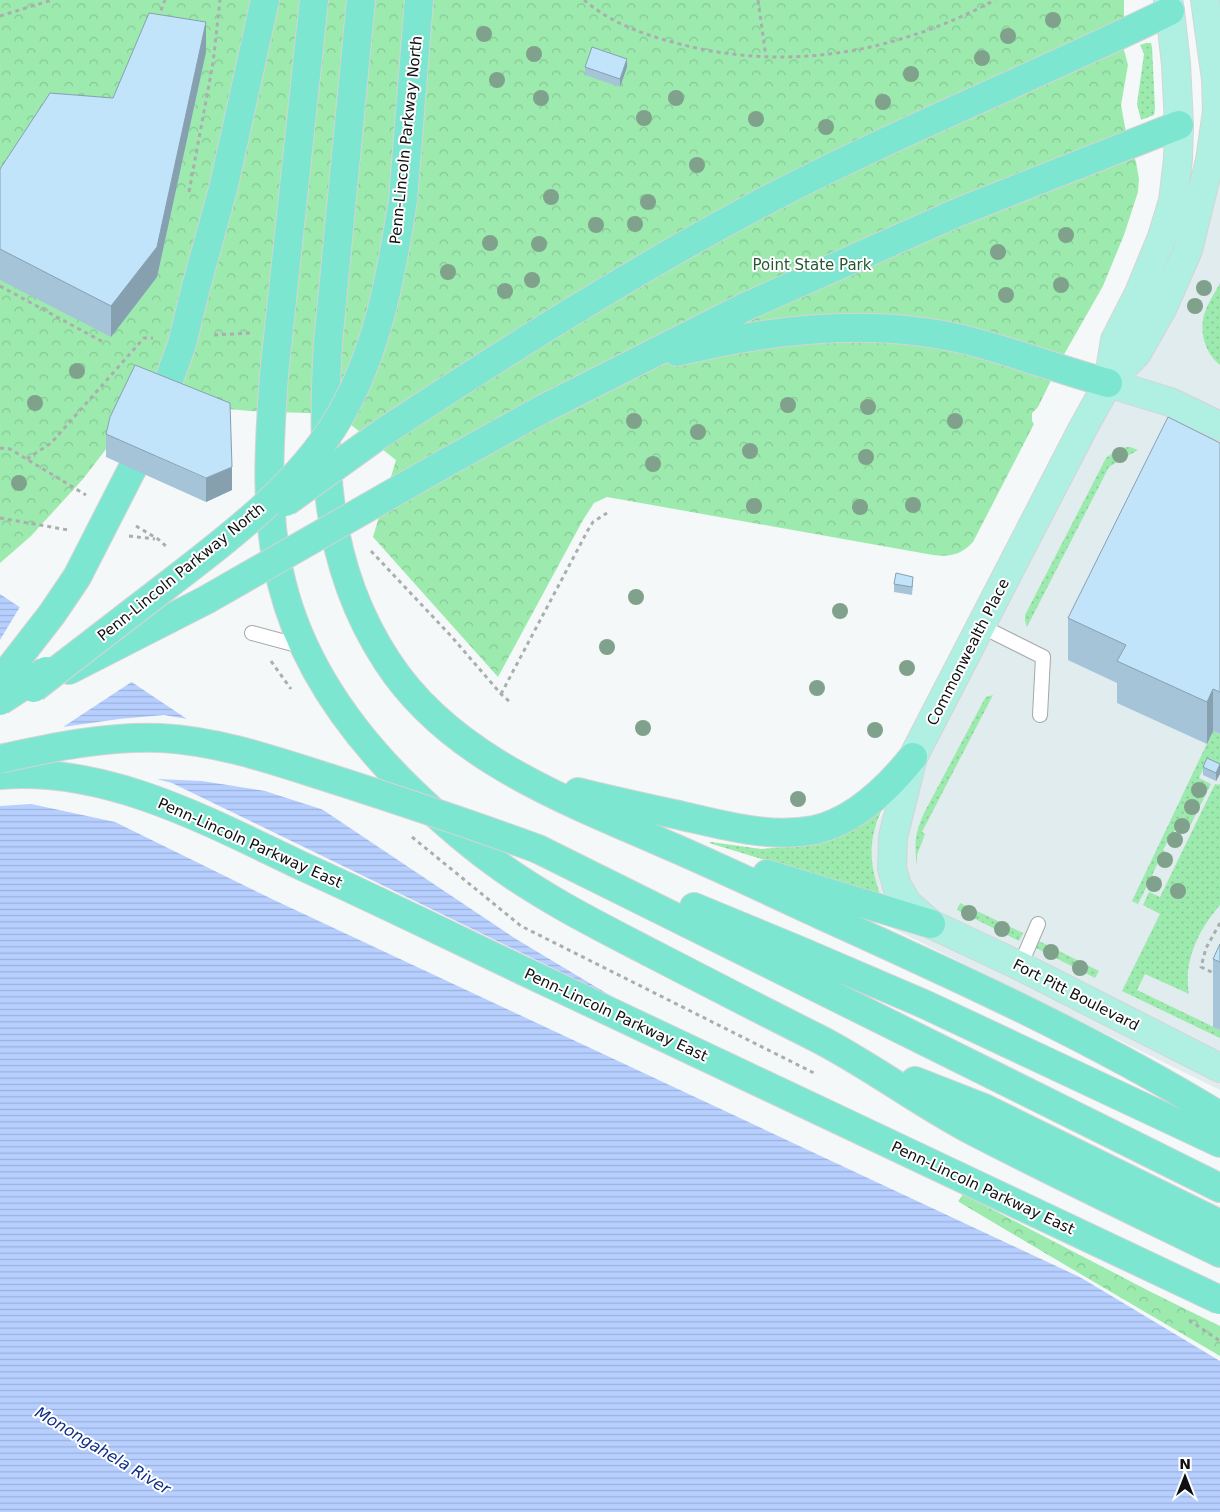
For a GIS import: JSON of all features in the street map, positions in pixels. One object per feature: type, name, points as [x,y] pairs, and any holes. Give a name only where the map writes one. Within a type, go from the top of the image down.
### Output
[{"type":"highway","points":[[224,185],[246,0]]},
{"type":"highway","points":[[0,686],[7,672],[52,614],[77,577],[147,440],[182,344],[224,185],[265,0]]},
{"type":"highway","points":[[314,0],[274,375],[270,428],[271,515],[281,582],[290,614],[323,684],[347,720],[373,753],[456,833],[536,891],[579,916],[844,1052],[972,1131],[1220,1253]]},
{"type":"highway","points":[[361,0],[328,343],[325,397],[326,450],[332,520],[340,557],[352,594],[367,628],[388,663],[412,693],[439,720],[510,772],[586,810],[918,959],[1032,1013],[1130,1063],[1220,1116]]},
{"type":"highway","name":"Penn-Lincoln Parkway North","points":[[0,714],[226,540],[264,507],[297,473],[324,439],[347,403],[364,365],[376,329],[394,260],[403,200],[419,0]]},
{"type":"highway","points":[[0,700],[99,636],[382,433],[476,371],[668,254],[767,200],[896,136],[1169,6]]},
{"type":"highway","points":[[34,688],[250,576],[541,410],[745,307],[962,211],[1179,125]]},
{"type":"highway","points":[[634,363],[693,348],[786,333],[850,328],[882,329],[917,332],[966,340],[1108,384]]},
{"type":"highway","points":[[0,759],[77,745],[135,738],[162,738],[224,747],[255,754],[538,848],[669,897],[924,1004],[1220,1143]]},
{"type":"highway","points":[[510,772],[601,798],[750,830],[787,833],[814,830],[838,822],[872,800],[894,780],[913,757]]},
{"type":"highway","name":"Penn-Lincoln Parkway East","points":[[0,775],[26,773],[58,775],[93,782],[124,790],[191,814],[1220,1300]]},
{"type":"highway","points":[[663,843],[931,924]]},
{"type":"highway","points":[[538,848],[1220,1188]]},
{"type":"highway","points":[[844,1052],[984,1108],[1220,1224]]},
{"type":"main road","points":[[1169,6],[1195,0]]},
{"type":"main road","name":"Commonwealth Place","points":[[931,924],[908,904],[897,886],[892,868],[893,837],[913,757],[1108,384],[1137,353],[1163,307],[1188,250],[1210,160],[1218,110],[1216,79],[1204,0]]},
{"type":"main road","name":"Commonwealth Place","points":[[1108,384],[1115,340],[1139,293],[1162,237],[1173,201],[1178,159],[1179,125],[1176,64],[1169,6]]},
{"type":"main road","points":[[1179,125],[1218,110]]},
{"type":"main road","points":[[1188,250],[1220,198]]},
{"type":"main road","points":[[1108,384],[1170,402],[1220,426]]},
{"type":"main road","name":"Fort Pitt Boulevard","points":[[931,924],[1020,966],[1220,1068]]},
{"type":"lane","points":[[981,626],[1042,657],[1040,715]]},
{"type":"lane","points":[[252,633],[304,647]]},
{"type":"lane","points":[[1020,966],[1038,924]]},
{"type":"path","points":[[0,16],[52,0]]},
{"type":"path","points":[[154,27],[165,0]]},
{"type":"path","points":[[189,196],[213,63],[220,0]]},
{"type":"path","points":[[584,0],[609,18],[643,34],[721,53],[766,57],[814,56],[866,48],[908,38],[954,20],[995,0]]},
{"type":"path","points":[[758,0],[766,57]]},
{"type":"path","points":[[0,286],[103,342]]},
{"type":"path","points":[[211,335],[259,332]]},
{"type":"path","points":[[27,459],[51,443],[144,338],[154,338]]},
{"type":"path","points":[[0,448],[10,449],[90,497]]},
{"type":"path","points":[[511,703],[501,694],[588,530],[593,522],[607,514]]},
{"type":"path","points":[[135,525],[158,539]]},
{"type":"path","points":[[1220,923],[1206,948],[1201,967],[1220,976]]},
{"type":"shaded area","points":[[1220,160],[1220,1090],[837,901]]},
{"type":"green space","name":"Point State Park","points":[[0,0],[1124,0],[1124,50],[1128,65],[1121,105],[1125,127],[1136,162],[1139,179],[1138,192],[1124,235],[1103,286],[1062,358],[1038,407],[1032,413],[1034,424],[973,542],[964,550],[945,556],[933,555],[607,497],[594,503],[583,520],[498,677],[373,537],[396,460],[337,414],[250,411],[143,401],[83,479],[31,536],[0,563]]},
{"type":"green space","points":[[1151,43],[1152,47],[1155,108],[1154,115],[1141,120],[1137,104],[1144,54],[1140,45]]},
{"type":"green space","points":[[1220,283],[1220,365],[1207,349],[1202,329],[1205,311]]},
{"type":"green space","points":[[1130,447],[1138,450],[1109,467],[1027,627],[1025,615],[1106,458],[1119,448]]},
{"type":"green space","points":[[993,695],[922,832],[925,834],[917,855],[917,866],[916,839],[924,813],[984,700],[986,697]]},
{"type":"green space","points":[[1213,731],[1220,734],[1220,769],[1206,763],[1199,778],[1211,784],[1187,832],[1178,827],[1174,832],[1183,838],[1179,846],[1168,841],[1163,850],[1173,856],[1168,866],[1158,863],[1152,875],[1161,879],[1156,890],[1147,886],[1138,904],[1132,901]]},
{"type":"green space","points":[[1220,783],[1220,905],[1205,924],[1194,946],[1188,970],[1189,994],[1145,974],[1137,990],[1220,1030],[1220,1038],[1122,991],[1160,914],[1143,905],[1149,892],[1160,897],[1215,784],[1219,785]]},
{"type":"green space","points":[[885,804],[875,828],[872,849],[872,860],[880,895],[709,843],[761,849],[803,845]]},
{"type":"green space","points":[[960,903],[1023,933],[1019,941],[957,910]]},
{"type":"green space","points":[[1039,941],[1099,971],[1095,978],[1036,948]]},
{"type":"green space","points":[[963,1194],[1220,1326],[1220,1356],[958,1202]]},
{"type":"water","name":"Monongahela River","points":[[0,594],[516,939],[1220,1361],[1220,1512],[0,1512]]},
{"type":"pier","points":[[21,605],[133,681],[63,727],[164,715],[193,720],[330,812],[265,791],[202,781],[157,779],[172,783],[633,1007],[1103,1288],[274,900],[115,822],[31,804],[0,806],[0,640]]},
{"type":"building","points":[[149,13],[206,22],[157,247],[111,306],[0,249],[0,169],[50,93],[113,98]]},
{"type":"building","points":[[592,47],[627,59],[620,79],[585,67]]},
{"type":"building","points":[[135,365],[230,403],[232,467],[206,478],[106,434],[110,417]]},
{"type":"building","points":[[1168,417],[1220,443],[1220,692],[1213,689],[1207,702],[1117,661],[1126,645],[1068,618]]},
{"type":"building","points":[[896,573],[913,577],[912,587],[894,584]]},
{"type":"building","points":[[1207,758],[1220,764],[1216,773],[1203,767]]},
{"type":"building","points":[[1220,944],[1220,962],[1213,959]]}]
